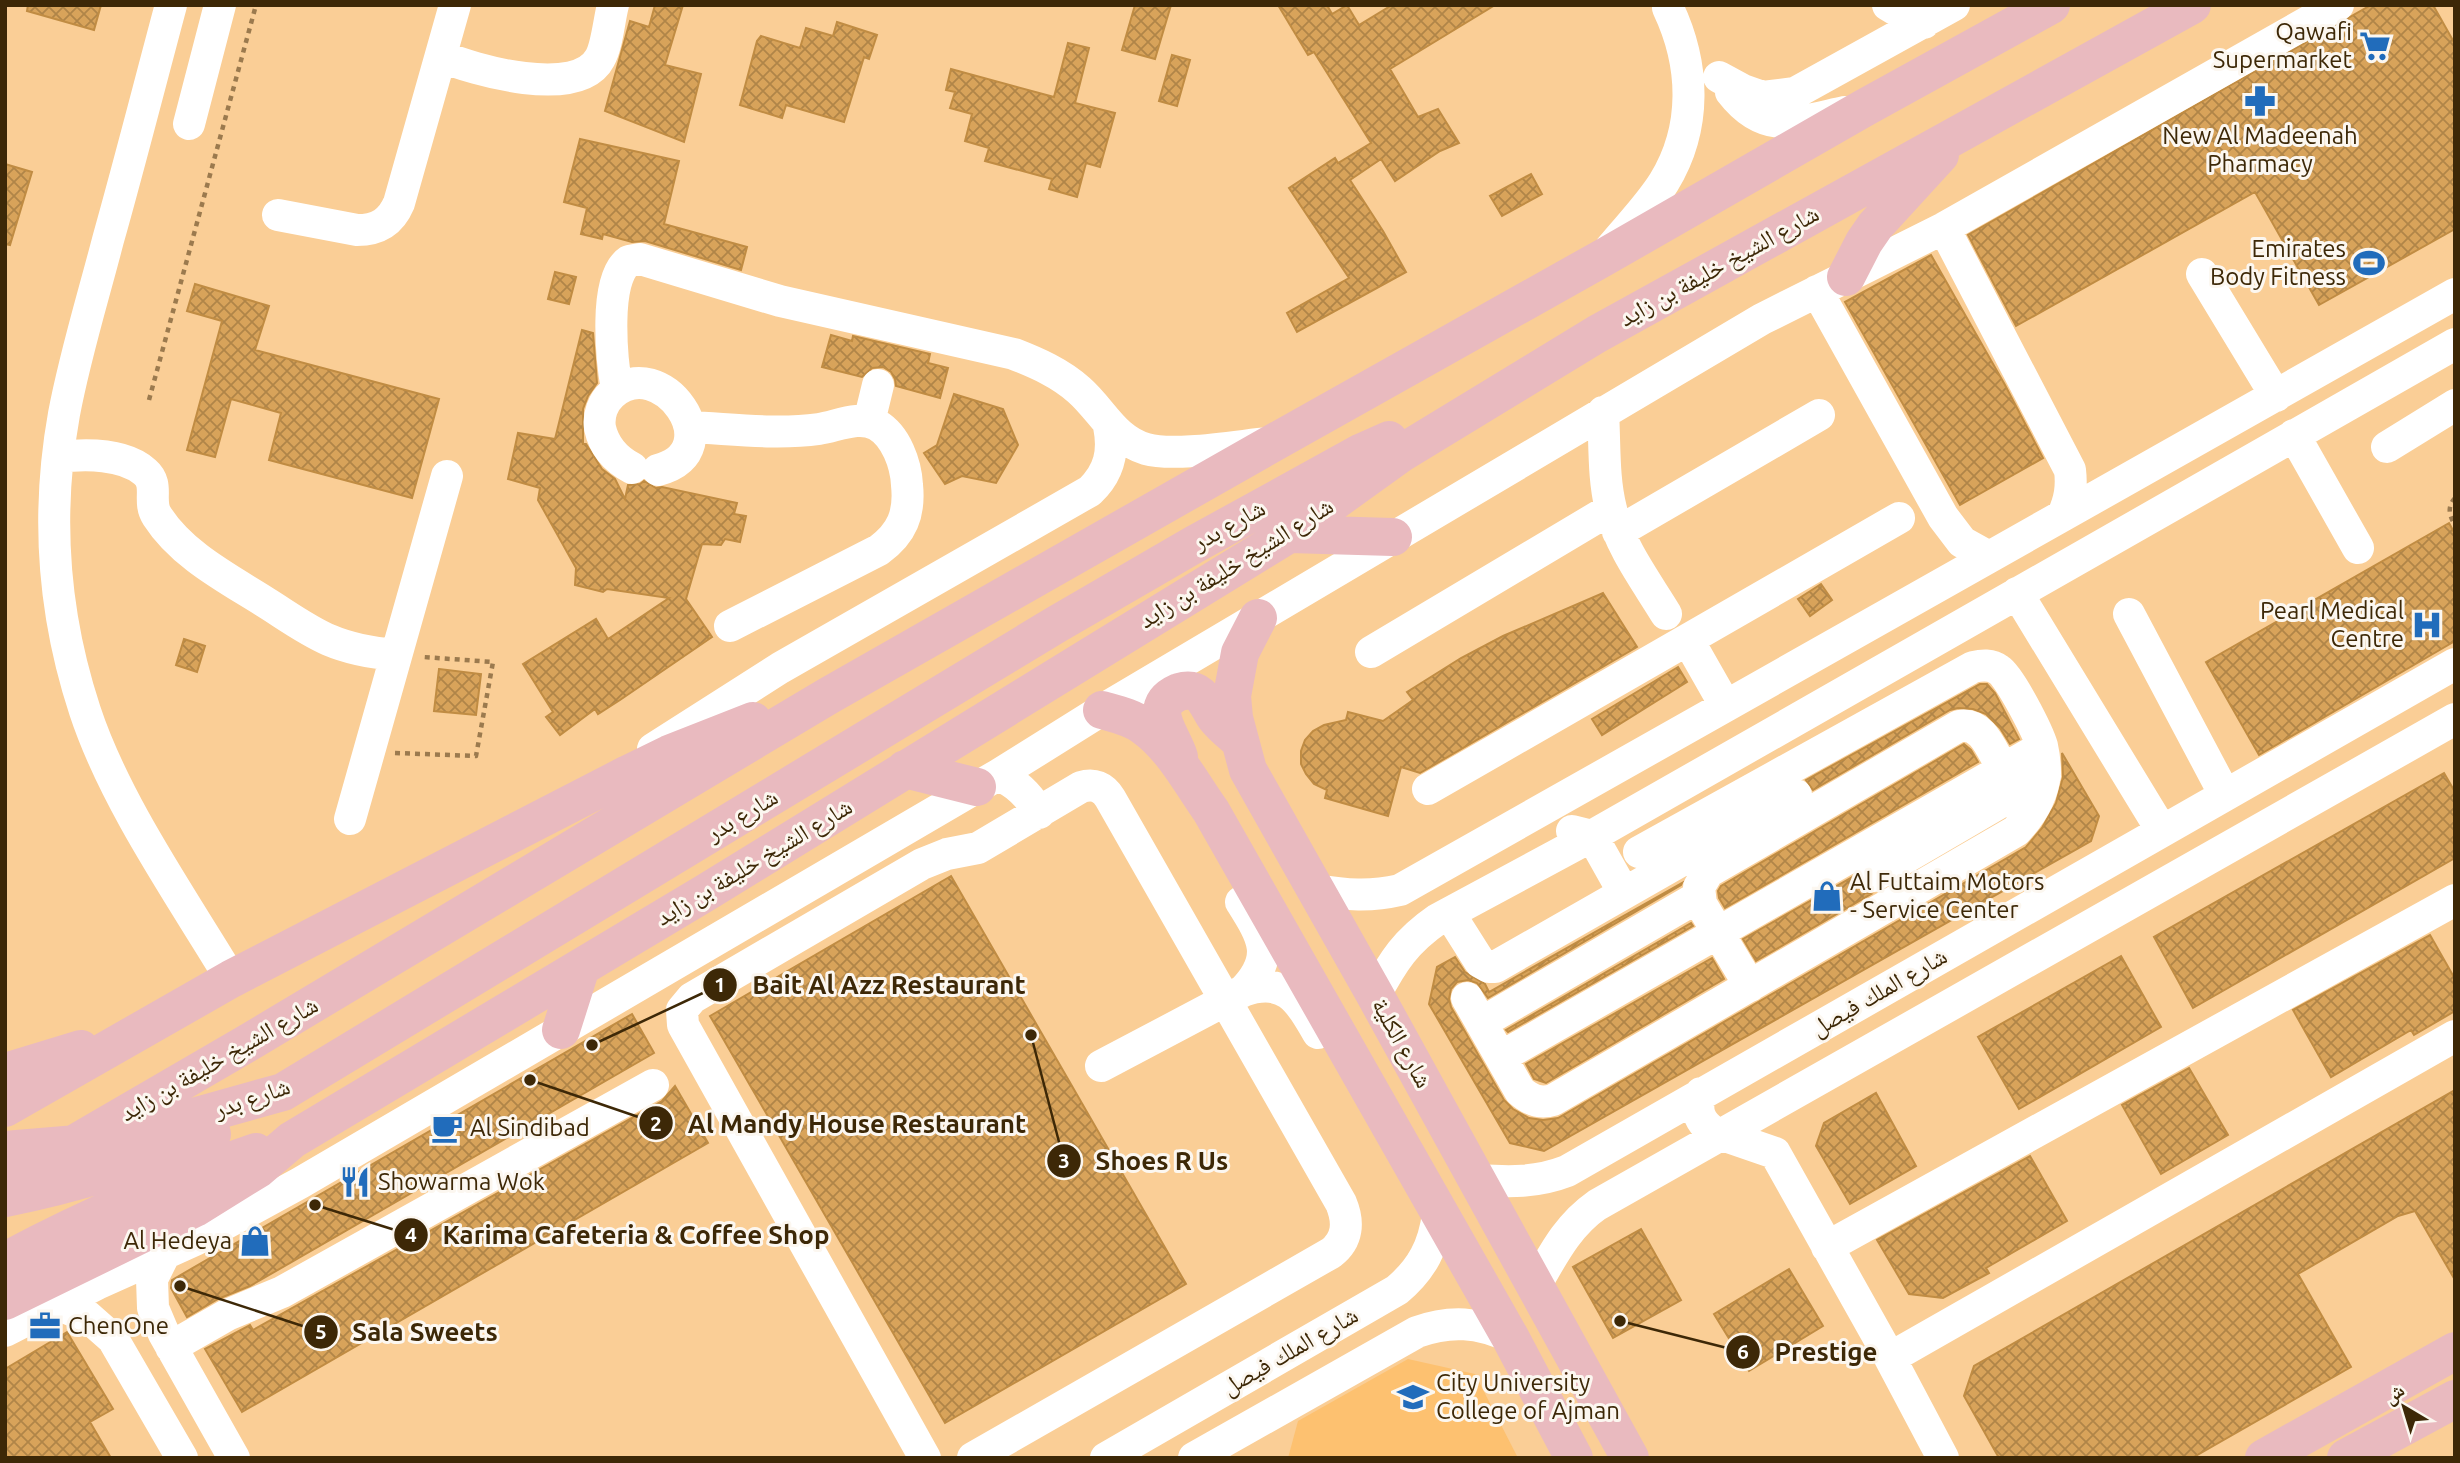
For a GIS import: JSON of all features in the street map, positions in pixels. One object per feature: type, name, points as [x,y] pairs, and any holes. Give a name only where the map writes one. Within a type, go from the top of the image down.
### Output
[{"type":"main road","name":"شارع الشيخ خليفة بن زايد","points":[[5,1184],[258,1037],[828,696],[1864,108],[2051,5]]},
{"type":"main road","name":"شارع الشيخ خليفة بن زايد","points":[[5,1301],[195,1208],[258,1169],[292,1140],[581,967],[1289,534],[1400,454],[1597,334],[2192,5]]},
{"type":"main road","points":[[1831,284],[1875,226],[1963,130]]},
{"type":"main road","name":"شارع بدر","points":[[5,1150],[77,1144],[129,1135],[283,1092],[1057,624],[1195,544],[1362,452],[1392,439],[1457,419]]},
{"type":"main road","points":[[1289,534],[1393,537]]},
{"type":"main road","name":"شارع الكلية","points":[[1258,618],[1240,653],[1232,696],[1234,718],[1248,770],[1630,1458]]},
{"type":"main road","points":[[1182,769],[1177,750],[1163,722],[1163,705],[1174,695],[1188,691],[1201,695],[1216,719],[1240,740]]},
{"type":"main road","name":"شارع الشيخ خليفة بن زايد","points":[[5,1108],[231,979],[648,764],[710,737],[828,696]]},
{"type":"main road","name":"شارع الكلية","points":[[1102,710],[1142,725],[1155,736],[1182,769],[1227,838],[1510,1337],[1574,1458]]},
{"type":"main road","points":[[905,769],[988,781]]},
{"type":"main road","points":[[561,1030],[581,967]]},
{"type":"main road","points":[[5,1072],[59,1054],[125,1040]]},
{"type":"main road","points":[[5,1198],[68,1184],[141,1163],[214,1133],[283,1092]]},
{"type":"main road","name":"شارع الشيخ خليفة بن زايد","points":[[5,1261],[54,1235],[148,1193],[292,1140]]},
{"type":"main road","points":[[2264,1458],[2455,1351]]},
{"type":"main road","points":[[2346,1458],[2455,1399]]},
{"type":"street","points":[[171,5],[72,374],[58,457],[53,540],[63,627],[85,712],[101,753],[120,792],[231,979]]},
{"type":"street","points":[[189,124],[220,5]]},
{"type":"street","points":[[278,215],[357,230],[368,230],[388,221],[399,202],[455,5]]},
{"type":"street","points":[[441,56],[463,65],[509,76],[569,78],[581,74],[600,58],[613,5]]},
{"type":"street","points":[[1888,5],[1908,18],[1924,23]]},
{"type":"street","points":[[1719,77],[1763,97],[1795,93],[1954,5]]},
{"type":"street","points":[[5,1331],[238,1218],[988,781],[1102,710],[1762,319],[1944,228],[2338,5]]},
{"type":"street","points":[[1667,7],[1746,109],[1771,122],[1798,122],[1864,108]]},
{"type":"street","points":[[1601,259],[1662,184],[1680,150],[1685,131],[1690,93],[1688,71],[1678,28],[1667,7]]},
{"type":"street","points":[[1944,228],[2070,470],[2070,501],[2063,515]]},
{"type":"street","points":[[617,390],[611,325],[617,273],[629,261],[640,259],[780,301],[1025,358],[1058,374],[1078,389],[1095,406],[1109,426],[1133,444],[1161,451],[1273,443]]},
{"type":"street","points":[[2202,274],[2276,396]]},
{"type":"street","points":[[1831,284],[1943,517],[1962,542],[1989,557]]},
{"type":"street","points":[[1316,890],[1351,896],[1376,896],[1400,890],[2455,294]]},
{"type":"street","points":[[1375,995],[1391,964],[1405,947],[1420,931],[1449,913],[1591,836],[2455,344]]},
{"type":"street","points":[[640,384],[663,390],[681,405],[690,427],[689,444],[680,458],[666,468],[645,469],[610,451],[599,424],[603,404],[617,390],[640,384]]},
{"type":"street","points":[[869,422],[878,385]]},
{"type":"street","points":[[2387,447],[2455,405]]},
{"type":"street","points":[[1603,412],[1615,521],[1666,614]]},
{"type":"street","points":[[1371,652],[1819,415]]},
{"type":"street","points":[[690,427],[778,432],[823,428],[853,421],[869,422],[889,436],[905,468],[908,511],[897,534],[879,550],[730,626]]},
{"type":"street","points":[[588,795],[660,744],[768,674],[1090,491],[1099,482],[1110,461],[1112,450],[1109,426]]},
{"type":"street","points":[[2294,435],[2358,548]]},
{"type":"street","points":[[58,457],[98,456],[118,460],[143,470],[153,482],[152,507],[157,516],[174,537],[216,571],[328,640],[353,648],[396,655]]},
{"type":"street","points":[[350,819],[447,476]]},
{"type":"street","points":[[1428,789],[1899,518]]},
{"type":"street","points":[[2017,593],[2162,831]]},
{"type":"street","points":[[2129,614],[2225,795]]},
{"type":"street","points":[[1688,640],[1725,705]]},
{"type":"street","name":"شارع الملك فيصل","points":[[1477,1180],[1527,1182],[1548,1179],[1587,1160],[2455,664]]},
{"type":"street","points":[[1449,913],[1480,962],[1495,967],[1624,893],[1646,864],[1973,667],[1992,666],[2004,674],[2037,732],[2043,761],[2036,806],[2016,831],[1553,1100],[1538,1101],[1525,1096],[1474,1011],[1699,897]]},
{"type":"street","name":"شارع الملك فيصل","points":[[1535,1286],[1565,1234],[1581,1216],[1632,1184],[1788,1099],[2455,719]]},
{"type":"street","points":[[1750,986],[1699,897],[1702,880],[1708,872],[1959,726],[1975,727],[1981,732],[2003,769]]},
{"type":"street","points":[[1867,864],[2003,769],[2043,761]]},
{"type":"street","points":[[1501,1057],[1718,932],[1867,864],[2043,761]]},
{"type":"street","points":[[988,781],[1018,786],[1034,803],[1039,813]]},
{"type":"street","points":[[925,1458],[683,1025],[682,1010],[692,998],[922,864],[947,854],[978,848],[1081,787],[1089,785],[1105,791],[1234,995],[1341,1203],[1346,1222],[1343,1240],[1331,1253],[973,1458]]},
{"type":"street","points":[[1646,864],[1796,794]]},
{"type":"street","points":[[1565,798],[1562,807],[1567,825],[1573,831],[1591,836],[1624,893]]},
{"type":"street","points":[[1620,819],[1646,864]]},
{"type":"street","points":[[1227,838],[1227,872],[1261,933],[1264,946],[1259,971],[1234,995]]},
{"type":"street","points":[[1867,864],[1890,905]]},
{"type":"street","points":[[1827,1247],[2455,900]]},
{"type":"street","points":[[1101,1066],[1234,995],[1267,986],[1289,993],[1303,1007],[1323,1043],[1340,1065],[1371,1092]]},
{"type":"street","points":[[1890,1358],[2455,1036]]},
{"type":"street","points":[[144,1390],[146,1373],[160,1362],[177,1364],[178,1358],[228,1315],[282,1292],[653,1085]]},
{"type":"street","points":[[1701,1093],[1698,1102],[1701,1120],[1714,1132],[1775,1153],[1943,1458]]},
{"type":"street","points":[[1775,1153],[1788,1099]]},
{"type":"street","name":"شارع الملك فيصل","points":[[1106,1458],[1407,1282],[1428,1255],[1438,1214]]},
{"type":"street","points":[[164,1253],[152,1279],[151,1294],[158,1321],[234,1458]]},
{"type":"street","points":[[56,1304],[87,1316],[107,1332],[122,1352],[182,1458]]},
{"type":"street","name":"شارع الملك فيصل","points":[[1194,1458],[1410,1335],[1432,1327],[1463,1323],[1510,1337]]},
{"type":"street","points":[[1279,1357],[1288,1359],[1300,1372],[1303,1380],[1300,1398]]},
{"type":"path","points":[[149,400],[256,5]]},
{"type":"path","points":[[2455,498],[2449,506],[2449,513],[2455,525]]},
{"type":"path","points":[[369,752],[476,756],[493,662],[396,655]]},
{"type":"shaded area","name":"City University College of Ajman","points":[[1408,1359],[1475,1374],[1518,1458],[1288,1458],[1298,1421]]},
{"type":"building","points":[[28,5],[101,5],[94,30],[27,11]]},
{"type":"building","points":[[655,5],[683,5],[665,65],[701,74],[684,142],[605,111],[630,21],[649,27]]},
{"type":"building","points":[[1135,5],[1171,5],[1155,59],[1122,50]]},
{"type":"building","points":[[1278,5],[1327,5],[1332,14],[1347,5],[1359,25],[1392,5],[1495,5],[1390,69],[1418,117],[1438,109],[1459,143],[1440,151],[1395,181],[1381,159],[1350,180],[1406,272],[1297,332],[1287,313],[1349,278],[1289,188],[1335,158],[1338,163],[1371,143],[1314,52],[1308,55]]},
{"type":"building","points":[[2371,5],[2433,5],[2455,44],[2455,229],[2319,305],[2255,192],[2016,326],[1968,235]]},
{"type":"building","points":[[837,22],[877,35],[869,59],[864,57],[844,122],[786,105],[782,118],[740,105],[757,41],[761,36],[800,48],[806,28],[833,36]]},
{"type":"building","points":[[1068,43],[1089,48],[1075,103],[1115,113],[1100,167],[1086,163],[1077,197],[1049,189],[1052,179],[985,161],[989,148],[965,141],[972,114],[950,108],[955,92],[946,90],[951,69],[1054,97]]},
{"type":"building","points":[[1172,55],[1190,60],[1177,106],[1159,101]]},
{"type":"building","points":[[580,139],[679,161],[664,224],[747,247],[741,270],[645,241],[632,242],[603,234],[602,239],[581,234],[587,208],[564,202]]},
{"type":"building","points":[[5,164],[32,172],[10,245],[5,244]]},
{"type":"building","points":[[1531,174],[1542,194],[1502,216],[1490,196]]},
{"type":"building","points":[[1931,255],[2043,458],[1960,505],[1845,302]]},
{"type":"building","points":[[555,272],[576,277],[569,304],[548,299]]},
{"type":"building","points":[[195,284],[269,306],[255,350],[439,399],[412,498],[269,460],[281,413],[231,399],[215,457],[187,450],[222,321],[187,311]]},
{"type":"building","points":[[582,330],[593,333],[597,383],[583,409],[583,444],[586,444],[602,469],[615,479],[625,499],[628,485],[644,481],[656,488],[737,503],[734,514],[746,516],[740,542],[725,539],[721,545],[702,544],[686,599],[712,637],[620,700],[598,714],[595,709],[560,735],[546,717],[553,712],[523,664],[596,619],[608,639],[669,598],[607,589],[603,592],[575,585],[576,568],[538,500],[540,488],[508,479],[518,433],[555,439]]},
{"type":"building","points":[[831,335],[852,341],[853,336],[930,354],[928,363],[948,368],[940,398],[896,386],[891,372],[883,367],[872,368],[862,377],[822,367]]},
{"type":"building","points":[[954,394],[1003,409],[1018,445],[996,483],[962,476],[945,484],[924,453],[937,445]]},
{"type":"building","points":[[2449,523],[2455,534],[2455,641],[2259,755],[2206,662]]},
{"type":"building","points":[[1821,584],[1832,600],[1810,616],[1798,599]]},
{"type":"building","points":[[1603,593],[1637,647],[1420,773],[1401,767],[1388,816],[1325,798],[1327,790],[1314,784],[1306,774],[1301,764],[1301,751],[1305,740],[1313,731],[1324,725],[1346,720],[1348,712],[1383,721],[1413,700],[1407,692],[1461,658],[1503,636]]},
{"type":"building","points":[[184,639],[205,646],[197,672],[176,665]]},
{"type":"building","points":[[1678,667],[1687,682],[1602,735],[1592,719]]},
{"type":"building","points":[[439,669],[481,674],[476,715],[434,711]]},
{"type":"building","points":[[1980,684],[1987,684],[1995,693],[2019,739],[2010,744],[2000,728],[1986,714],[1973,709],[1958,708],[1950,710],[1813,790],[1806,780]]},
{"type":"building","points":[[1964,744],[1978,762],[1725,908],[1719,898],[1718,891],[1721,886]]},
{"type":"building","points":[[2062,753],[2099,816],[2091,841],[1544,1151],[1510,1143],[1429,1004],[1437,967],[1455,957],[1465,972],[1485,984],[1489,992],[1682,883],[1488,998],[1477,983],[1468,980],[1457,982],[1451,989],[1451,1007],[1504,1100],[1529,1118],[1558,1118],[2026,847],[2042,828],[2056,803],[2063,777]]},
{"type":"building","points":[[2444,773],[2455,792],[2455,858],[2193,1008],[2154,937]]},
{"type":"building","points":[[1856,875],[1859,886],[1864,892],[1871,894],[1756,961],[1743,939]]},
{"type":"building","points":[[951,876],[1186,1284],[945,1423],[710,1016]]},
{"type":"building","points":[[1691,923],[1693,926],[1508,1032],[1506,1030]]},
{"type":"building","points":[[2430,935],[2455,979],[2455,1011],[2414,1035],[2411,1030],[2331,1077],[2293,1010]]},
{"type":"building","points":[[2121,956],[2161,1027],[2019,1109],[1978,1037]]},
{"type":"building","points":[[1712,958],[1724,979],[1546,1083],[1534,1079],[1526,1064]]},
{"type":"building","points":[[632,1014],[654,1053],[250,1286],[218,1299],[187,1317],[171,1288],[172,1280]]},
{"type":"building","points":[[2189,1068],[2228,1135],[2161,1174],[2122,1105]]},
{"type":"building","points":[[675,1086],[708,1143],[242,1412],[205,1349],[250,1325],[253,1330],[662,1101]]},
{"type":"building","points":[[2455,1090],[2455,1280],[2415,1211],[2398,1216],[2298,1274],[2351,1367],[2192,1458],[1999,1458],[1964,1396],[1974,1366]]},
{"type":"building","points":[[1876,1093],[1916,1166],[1850,1204],[1816,1146],[1824,1123]]},
{"type":"building","points":[[2030,1156],[2067,1221],[1986,1268],[1989,1273],[1943,1298],[1909,1294],[1877,1240]]},
{"type":"building","points":[[1641,1229],[1681,1300],[1613,1338],[1573,1267]]},
{"type":"building","points":[[1789,1269],[1823,1326],[1749,1371],[1714,1314]]},
{"type":"building","points":[[67,1332],[113,1409],[90,1422],[111,1458],[5,1458],[5,1369]]},
{"type":"place","name":"Qawafi Supermarket","points":[[2375,46]]},
{"type":"place","name":"New Al Madeenah Pharmacy","points":[[2260,101]]},
{"type":"place","name":"Emirates Body Fitness","points":[[2369,263]]},
{"type":"place","name":"Pearl Medical Centre","points":[[2427,625]]},
{"type":"place","name":"Al Futtaim Motors - Service Center","points":[[1827,896]]},
{"type":"place","name":"Shoes R Us","points":[[1031,1035]]},
{"type":"place","name":"Bait Al Azz Restaurant","points":[[592,1045]]},
{"type":"place","name":"Al Mandy House Restaurant","points":[[530,1080]]},
{"type":"place","name":"Al Sindibad","points":[[447,1128]]},
{"type":"place","name":"Showarma Wok","points":[[355,1182]]},
{"type":"place","name":"Karima Cafeteria & Coffee Shop","points":[[315,1205]]},
{"type":"place","name":"Al Hedeya","points":[[255,1241]]},
{"type":"place","name":"Sala Sweets","points":[[180,1286]]},
{"type":"place","name":"Prestige","points":[[1620,1321]]},
{"type":"place","name":"ChenOne","points":[[45,1326]]},
{"type":"place","name":"City University College of Ajman","points":[[1413,1397]]}]
